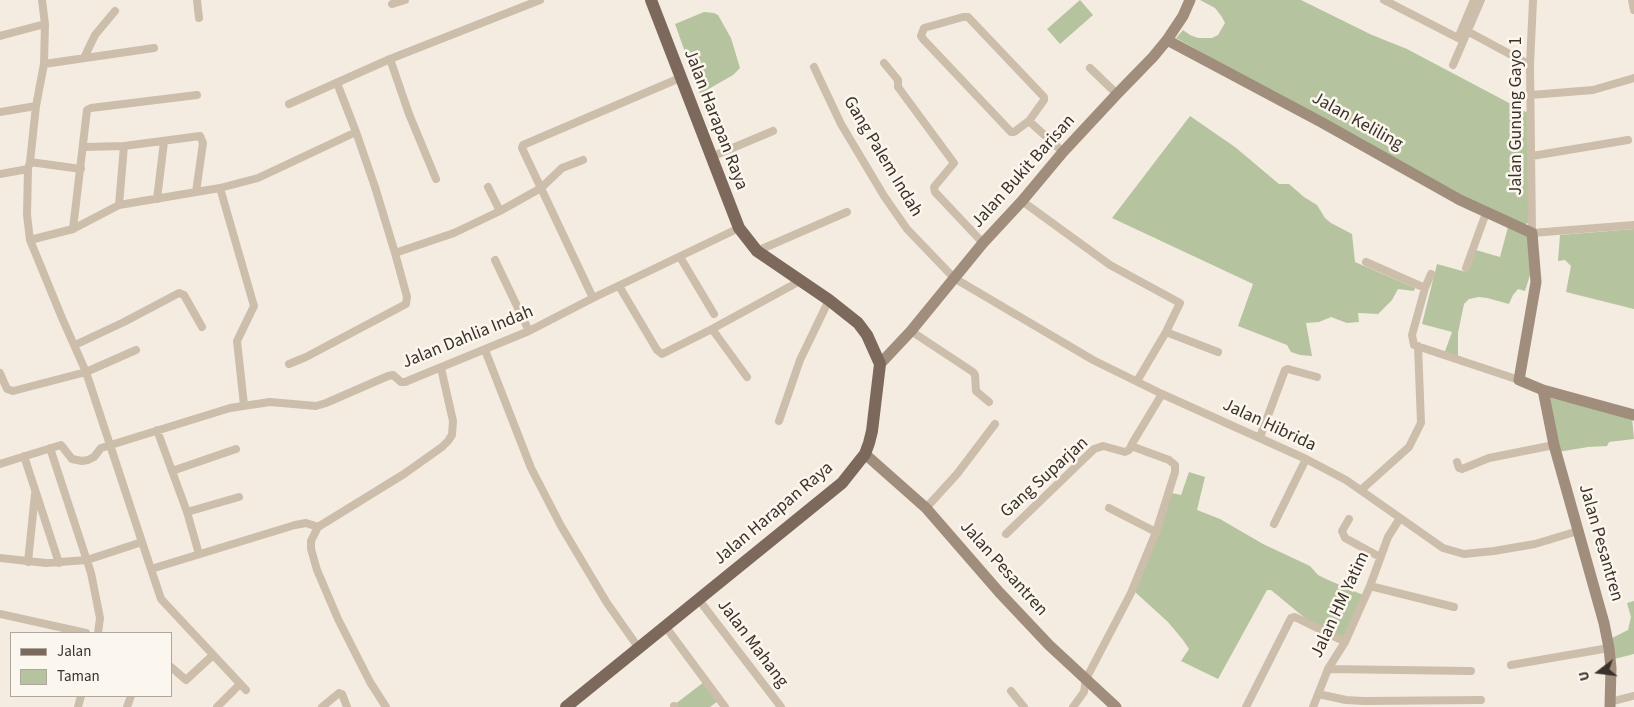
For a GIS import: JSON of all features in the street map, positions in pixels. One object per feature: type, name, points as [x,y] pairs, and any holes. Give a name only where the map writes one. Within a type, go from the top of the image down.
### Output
[{"type":"main road","name":"Jalan Harapan Raya","points":[[568,706],[638,647],[699,600],[837,487],[865,454],[872,431],[880,364],[871,342],[858,323],[830,300],[757,251],[740,228],[651,0]]},
{"type":"street","points":[[42,0],[45,24],[44,64],[36,106],[29,165],[27,215],[30,240],[86,372],[161,598],[246,690]]},
{"type":"street","points":[[197,0],[199,18]]},
{"type":"street","points":[[392,4],[405,0]]},
{"type":"street","points":[[289,104],[390,59],[540,0]]},
{"type":"street","name":"Jalan Bukit Barisan","points":[[880,364],[911,331],[983,243],[1022,201],[1063,152],[1153,57],[1167,40],[1190,0]]},
{"type":"street","points":[[1384,0],[1458,38],[1465,32],[1481,0]]},
{"type":"street","points":[[1453,65],[1474,0]]},
{"type":"street","name":"Jalan Gunung Gayo 1","points":[[1532,0],[1530,65],[1532,233]]},
{"type":"street","points":[[1632,0],[1634,10]]},
{"type":"street","points":[[84,58],[95,35],[115,11]]},
{"type":"street","points":[[963,17],[968,18],[1044,97],[1044,100],[1028,121],[1016,131],[1011,132],[923,39],[924,28],[963,17]]},
{"type":"street","points":[[0,36],[45,24]]},
{"type":"street","points":[[1465,32],[1530,65]]},
{"type":"street","name":"Jalan Keliling","points":[[1167,40],[1486,213],[1532,233],[1634,225]]},
{"type":"street","points":[[44,64],[154,48]]},
{"type":"street","points":[[390,59],[409,114],[436,179]]},
{"type":"street","points":[[884,63],[898,80],[898,87],[954,163],[934,187],[935,192],[983,243]]},
{"type":"street","name":"Gang Palem Indah","points":[[814,67],[840,124],[884,196],[907,229],[954,278]]},
{"type":"street","points":[[1090,68],[1117,94]]},
{"type":"street","points":[[593,298],[523,151],[523,145],[680,78]]},
{"type":"street","points":[[1530,95],[1585,91],[1634,78]]},
{"type":"street","points":[[289,364],[306,357],[406,304],[407,298],[375,187],[337,83]]},
{"type":"street","points":[[73,230],[88,109],[197,95]]},
{"type":"street","points":[[0,112],[36,106]]},
{"type":"street","points":[[1028,121],[1063,152]]},
{"type":"street","points":[[711,157],[773,131]]},
{"type":"street","points":[[30,240],[73,230],[119,205],[220,188],[270,174],[356,132]]},
{"type":"street","points":[[84,147],[124,146],[197,136],[201,138],[203,143],[196,192]]},
{"type":"street","points":[[1532,156],[1628,140]]},
{"type":"street","points":[[157,199],[164,142]]},
{"type":"street","points":[[119,205],[124,146]]},
{"type":"street","points":[[394,253],[454,233],[500,212],[541,188],[562,168],[583,160]]},
{"type":"street","points":[[0,174],[29,165],[81,169]]},
{"type":"street","points":[[488,186],[500,212]]},
{"type":"street","points":[[220,188],[254,306],[237,341],[244,405]]},
{"type":"street","points":[[1022,201],[1110,265],[1180,303],[1166,332],[1137,381]]},
{"type":"street","points":[[757,251],[847,212]]},
{"type":"street","points":[[1466,268],[1486,213]]},
{"type":"street","name":"Jalan Dahlia Indah","points":[[50,448],[63,446],[72,459],[82,461],[94,457],[99,448],[230,408],[270,402],[316,406],[388,376],[393,375],[400,382],[405,382],[529,332],[593,298],[740,228]]},
{"type":"street","points":[[1519,380],[1536,282],[1532,233]]},
{"type":"street","points":[[680,257],[714,314]]},
{"type":"street","points":[[495,260],[529,332]]},
{"type":"street","points":[[1366,262],[1425,288]]},
{"type":"street","points":[[1431,274],[1425,288],[1412,338],[1414,345],[1519,380],[1543,390],[1634,415]]},
{"type":"street","name":"Jalan Hibrida","points":[[954,278],[1093,360],[1162,394],[1306,459],[1362,490],[1443,548],[1464,554],[1514,548],[1578,531]]},
{"type":"street","points":[[619,286],[662,354],[800,281]]},
{"type":"street","points":[[75,345],[179,293],[184,294],[202,327]]},
{"type":"street","points":[[780,421],[800,360],[830,300]]},
{"type":"street","points":[[712,329],[747,377]]},
{"type":"street","points":[[911,331],[974,372],[976,375],[976,392],[989,402]]},
{"type":"street","points":[[1166,332],[1218,352]]},
{"type":"street","points":[[1362,490],[1409,447],[1422,423],[1418,346]]},
{"type":"street","points":[[0,373],[5,386],[10,391],[86,372],[136,350]]},
{"type":"street","points":[[485,350],[531,468],[607,603],[638,647]]},
{"type":"street","points":[[386,707],[362,667],[338,619],[317,570],[311,549],[311,540],[318,527],[396,479],[448,441],[452,435],[453,421],[441,368]]},
{"type":"street","points":[[1260,437],[1284,370],[1288,369],[1317,377]]},
{"type":"street","name":"Jalan Pesantren","points":[[1543,390],[1554,445],[1597,596],[1609,648],[1610,705]]},
{"type":"street","points":[[1073,707],[1084,692],[1086,679],[1131,593],[1156,532],[1175,472],[1175,465],[1169,460],[1131,446],[1162,394]]},
{"type":"street","points":[[926,508],[957,474],[996,424]]},
{"type":"street","points":[[157,430],[199,554]]},
{"type":"street","points":[[1457,462],[1459,468],[1462,469],[1489,458],[1554,445]]},
{"type":"street","name":"Gang Suparjan","points":[[1006,534],[1094,449],[1106,446],[1125,452],[1131,446]]},
{"type":"street","points":[[0,464],[50,448],[95,589],[100,618],[98,632]]},
{"type":"street","points":[[172,471],[236,449]]},
{"type":"street","name":"Jalan Pesantren","points":[[865,454],[926,508],[999,592],[1049,645],[1116,707]]},
{"type":"street","points":[[24,456],[59,563]]},
{"type":"street","points":[[1274,524],[1306,459]]},
{"type":"street","points":[[28,562],[35,490]]},
{"type":"street","points":[[186,512],[239,497]]},
{"type":"street","points":[[1109,508],[1156,532]]},
{"type":"street","name":"Jalan HM Yatim","points":[[1313,707],[1328,669],[1344,642],[1370,586],[1388,537],[1400,518]]},
{"type":"street","points":[[1348,519],[1342,531],[1345,538],[1380,556]]},
{"type":"street","points":[[151,569],[295,525],[306,523],[318,527]]},
{"type":"street","points":[[0,558],[28,562],[59,563],[86,560],[142,542]]},
{"type":"street","points":[[1370,586],[1454,607]]},
{"type":"street","name":"Jalan Mahang","points":[[699,600],[781,707]]},
{"type":"street","points":[[0,614],[81,632]]},
{"type":"street","points":[[1246,707],[1291,618],[1295,617],[1344,642]]},
{"type":"street","points":[[665,626],[721,706]]},
{"type":"street","points":[[1511,665],[1609,648]]},
{"type":"street","points":[[172,668],[186,680],[213,655]]},
{"type":"street","points":[[1328,669],[1471,671]]},
{"type":"street","points":[[217,707],[240,684]]},
{"type":"street","points":[[1011,690],[1024,707]]},
{"type":"street","points":[[322,707],[339,693],[342,694],[347,707]]},
{"type":"street","points":[[1318,694],[1346,700],[1364,701],[1481,700]]},
{"type":"street","points":[[1610,705],[1633,696]]},
{"type":"green space","points":[[1080,0],[1093,15],[1060,44],[1047,29]]},
{"type":"green space","points":[[1200,0],[1301,0],[1372,35],[1407,49],[1528,113],[1530,222],[1524,225],[1454,194],[1176,38],[1183,30],[1198,38],[1212,38],[1218,35],[1225,23],[1222,17],[1215,8]]},
{"type":"green space","points":[[704,12],[718,15],[731,38],[740,68],[733,75],[700,94],[675,24]]},
{"type":"green space","points":[[1190,116],[1235,147],[1279,184],[1289,184],[1317,205],[1325,218],[1331,223],[1352,234],[1355,262],[1415,288],[1414,291],[1398,289],[1392,300],[1378,314],[1358,313],[1359,322],[1347,323],[1331,317],[1319,322],[1306,323],[1312,356],[1291,352],[1287,345],[1238,326],[1253,284],[1112,218]]},
{"type":"green space","points":[[1508,227],[1529,234],[1531,272],[1525,291],[1518,289],[1509,304],[1479,297],[1469,299],[1464,304],[1458,333],[1458,358],[1444,354],[1452,332],[1422,324],[1437,264],[1466,272],[1476,250],[1500,257]]},
{"type":"green space","points":[[1634,229],[1634,309],[1566,292],[1571,266],[1565,260],[1558,261],[1560,235]]},
{"type":"green space","points":[[1547,397],[1632,417],[1634,439],[1609,442],[1607,446],[1558,452]]},
{"type":"green space","points":[[1189,472],[1205,477],[1197,510],[1220,519],[1263,544],[1310,566],[1318,575],[1363,595],[1344,638],[1311,623],[1271,590],[1267,590],[1218,679],[1181,661],[1189,649],[1183,640],[1168,622],[1135,592],[1172,493],[1181,495]]},
{"type":"green space","points":[[1634,601],[1634,654],[1614,659],[1610,639],[1628,630],[1631,617],[1627,603]]},
{"type":"green space","points":[[704,682],[718,701],[710,707],[676,707],[674,705]]}]
